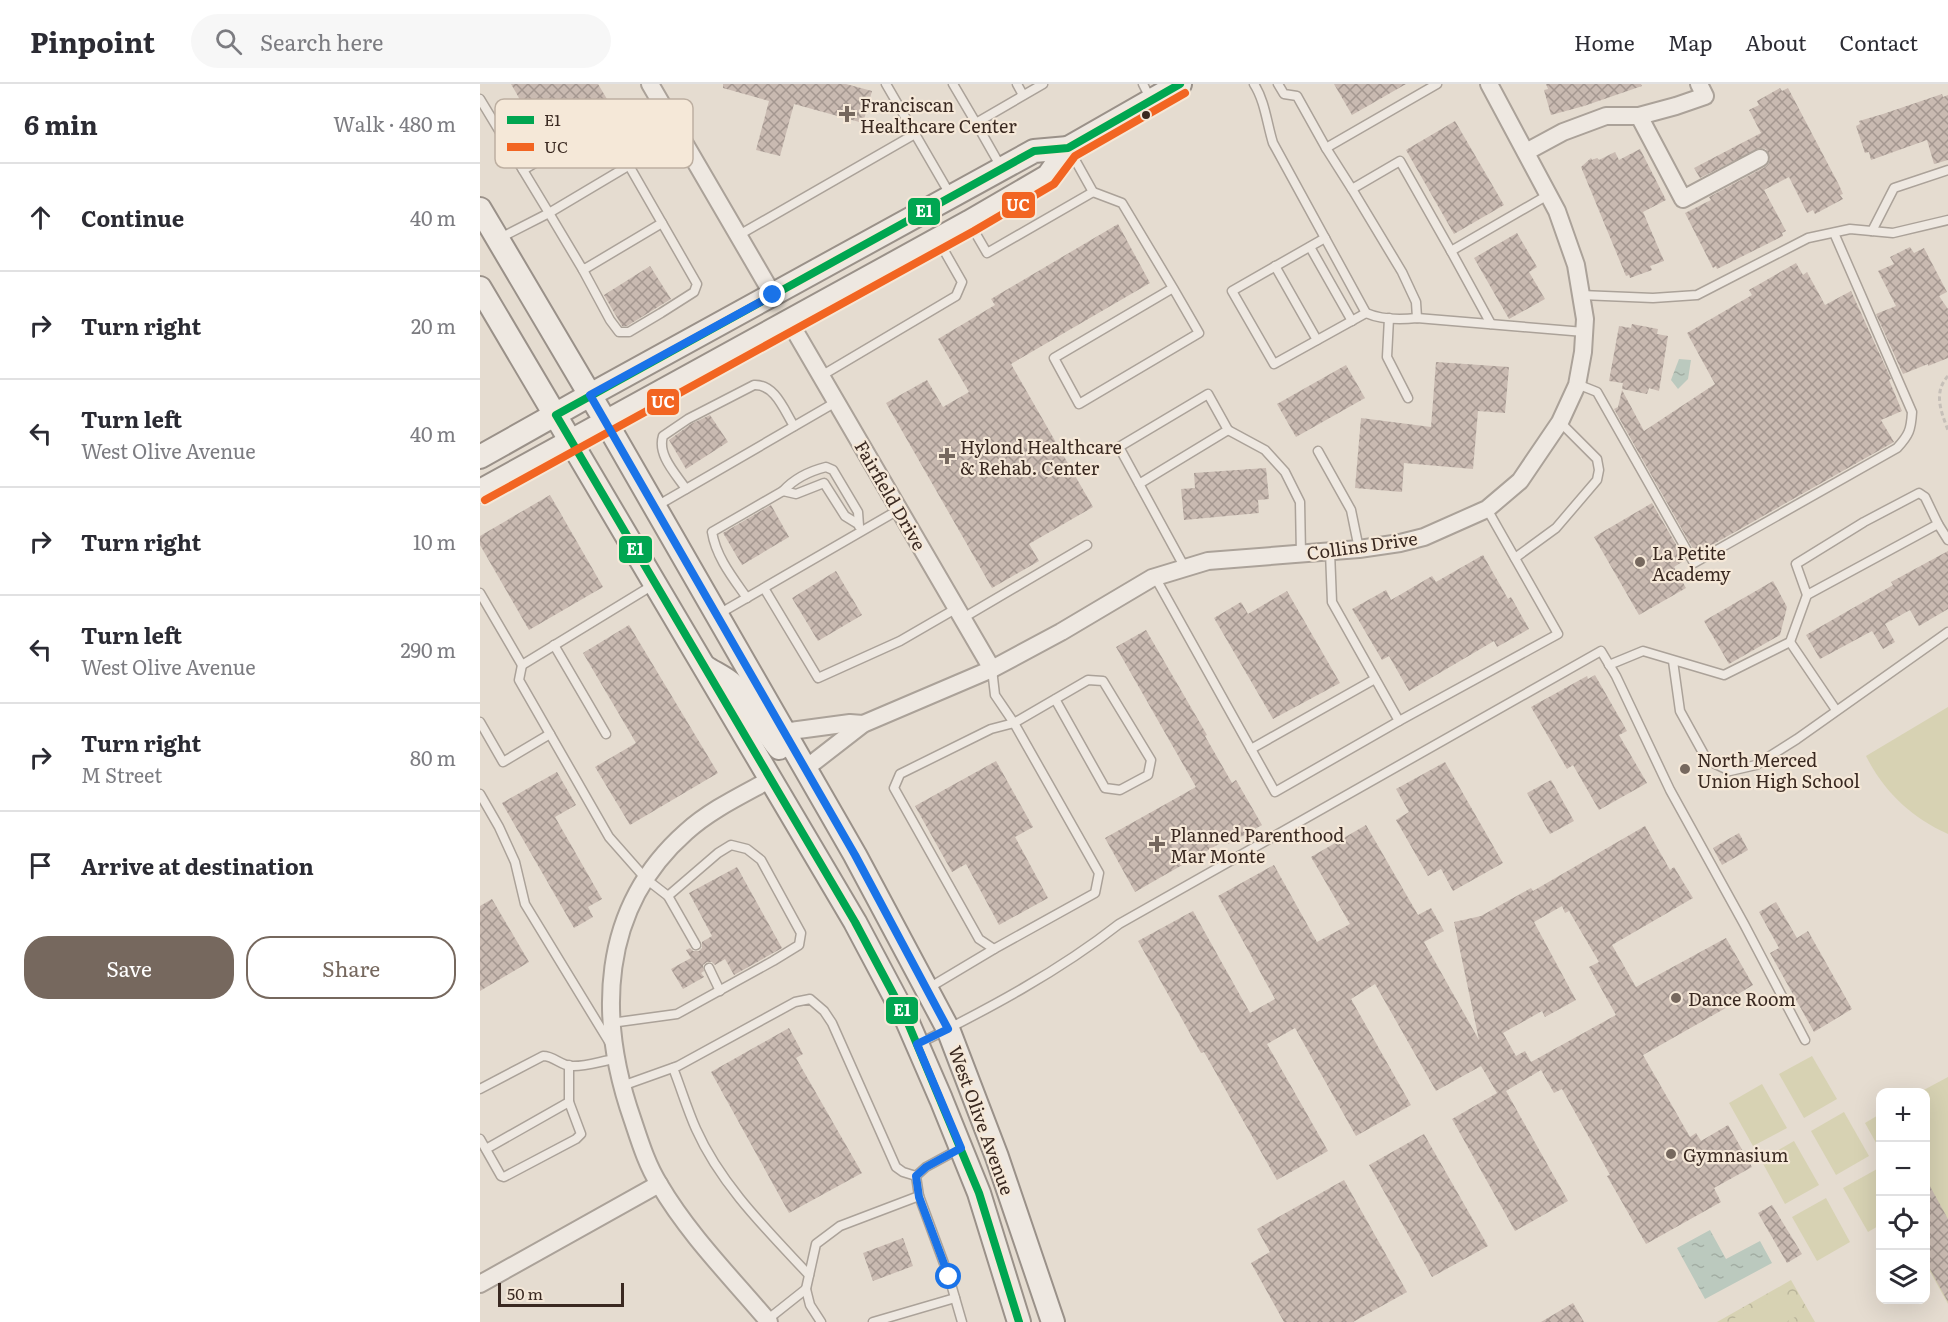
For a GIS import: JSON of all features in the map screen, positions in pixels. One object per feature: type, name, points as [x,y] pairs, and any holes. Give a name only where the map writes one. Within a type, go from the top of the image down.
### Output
[{"type":"main road","points":[[480,491],[969,222],[1048,176],[1068,148],[1147,92],[1180,84]]},
{"type":"main road","points":[[480,457],[1034,151],[1068,148]]},
{"type":"main road","name":"West Olive Avenue","points":[[480,209],[606,422],[855,855],[948,1029],[997,1157],[1053,1322]]},
{"type":"main road","name":"West Olive Avenue","points":[[480,288],[855,922],[905,1016],[979,1193],[1019,1322]]},
{"type":"main road","points":[[701,664],[731,683],[778,747],[805,769]]},
{"type":"main road","points":[[771,780],[790,782],[798,788],[824,831],[835,843],[855,855]]},
{"type":"street","points":[[650,84],[659,99]]},
{"type":"street","name":"Collins Drive","points":[[805,769],[863,724],[992,669],[1155,577],[1208,561],[1359,549],[1424,537],[1487,509],[1520,481],[1560,422],[1577,384],[1583,352],[1585,319],[1576,265],[1557,211],[1489,84]]},
{"type":"street","points":[[1526,152],[1563,132],[1606,116],[1639,116],[1705,96],[1699,84]]},
{"type":"street","points":[[1639,116],[1683,199],[1760,158]]},
{"type":"street","points":[[693,158],[773,295]]},
{"type":"street","name":"Fairfield Drive","points":[[789,321],[992,669]]},
{"type":"street","name":"Collins Drive","points":[[783,732],[850,723],[863,724]]},
{"type":"street","points":[[768,1321],[693,1233],[659,1184],[639,1138],[622,1086],[615,1055],[609,1004],[610,981],[616,948],[627,916],[646,879],[662,856],[686,831],[723,805],[771,780]]},
{"type":"street","points":[[480,1284],[659,1184]]},
{"type":"lane","points":[[886,84],[951,196]]},
{"type":"lane","points":[[953,84],[1002,169]]},
{"type":"lane","points":[[1017,84],[1023,95]]},
{"type":"lane","points":[[976,123],[1043,84]]},
{"type":"lane","points":[[1254,84],[1261,96],[1273,143],[1366,313],[1376,318],[1417,318],[1584,332]]},
{"type":"lane","points":[[1278,84],[1284,94],[1297,96],[1402,272],[1416,302],[1417,318]]},
{"type":"lane","points":[[1326,148],[1437,84]]},
{"type":"lane","points":[[480,99],[495,124]]},
{"type":"lane","points":[[739,236],[915,134]]},
{"type":"lane","points":[[1068,148],[1093,192],[1122,203],[1173,288],[1198,333],[1079,404],[1054,358],[1173,288]]},
{"type":"lane","points":[[1352,189],[1400,161],[1491,324]]},
{"type":"lane","points":[[526,168],[523,170],[619,332],[628,332],[661,314],[694,292],[697,284],[629,168]]},
{"type":"lane","points":[[498,239],[549,213],[625,168]]},
{"type":"lane","points":[[1872,231],[1894,188],[1948,170]]},
{"type":"lane","points":[[969,222],[987,253],[1093,192]]},
{"type":"lane","points":[[1451,251],[1548,195]]},
{"type":"lane","points":[[1581,295],[1653,298],[1697,295],[1808,238],[1850,229],[1893,233],[1948,220]]},
{"type":"lane","points":[[583,270],[662,223]]},
{"type":"lane","points":[[1577,384],[1597,393],[1601,399],[1694,563],[1897,448],[1907,437],[1912,412],[1834,232]]},
{"type":"lane","points":[[1324,238],[1232,291],[1274,364],[1366,313]]},
{"type":"lane","points":[[821,376],[956,296],[962,282],[938,239]]},
{"type":"lane","points":[[1310,247],[1352,321]]},
{"type":"lane","points":[[1275,266],[1317,340]]},
{"type":"lane","points":[[1389,318],[1387,357],[1408,398]]},
{"type":"lane","points":[[686,489],[663,454],[660,444],[663,436],[688,419],[754,385],[762,385],[769,388],[778,398],[794,426]]},
{"type":"lane","points":[[1185,568],[1119,447],[1208,394],[1228,430],[1265,450],[1285,472],[1300,502],[1301,554]]},
{"type":"lane","points":[[655,507],[836,402]]},
{"type":"lane","points":[[1515,558],[1556,528],[1597,480],[1599,470],[1597,459],[1560,422]]},
{"type":"lane","points":[[1139,484],[1228,430]]},
{"type":"lane","points":[[1318,451],[1351,510],[1359,549]]},
{"type":"lane","points":[[747,598],[719,554],[712,532],[783,491],[790,484],[815,470],[826,467],[833,470],[858,512],[860,528]]},
{"type":"lane","points":[[783,491],[796,494],[824,483],[845,516],[860,528]]},
{"type":"lane","points":[[1609,665],[1643,651],[1724,675],[1790,642],[1807,595],[1796,564],[1864,522],[1919,493],[1925,497],[1948,540]]},
{"type":"lane","points":[[1155,577],[1275,792],[1558,634],[1487,509]]},
{"type":"lane","points":[[717,615],[860,528],[900,510]]},
{"type":"lane","points":[[1807,595],[1938,524]]},
{"type":"lane","points":[[764,588],[818,678],[960,613],[1087,545]]},
{"type":"lane","points":[[1330,552],[1332,602],[1399,721]]},
{"type":"lane","points":[[522,664],[654,584]]},
{"type":"lane","points":[[480,592],[522,664],[519,680],[609,837],[646,879],[668,896],[696,945]]},
{"type":"lane","points":[[1673,661],[1680,711],[1707,760],[1730,771],[1756,765],[1797,739],[1948,632]]},
{"type":"lane","points":[[1790,642],[1836,710]]},
{"type":"lane","points":[[555,645],[606,734]]},
{"type":"lane","points":[[917,1044],[1047,974],[1086,950],[1119,924],[1601,651],[1670,790],[1805,1040]]},
{"type":"lane","points":[[927,989],[1095,893],[1100,873],[1014,723],[995,695],[992,669]]},
{"type":"lane","points":[[1251,749],[1375,679]]},
{"type":"lane","points":[[994,949],[979,939],[894,788],[900,774],[991,729],[1014,723],[1054,699],[1088,680],[1102,681],[1150,760],[1148,775],[1120,790],[1105,788],[1054,699]]},
{"type":"lane","points":[[480,722],[502,762],[550,734]]},
{"type":"lane","points":[[480,794],[515,862],[525,904],[615,1055],[569,1065],[561,1064],[549,1056],[543,1056],[480,1089]]},
{"type":"lane","points":[[611,1023],[677,1014],[799,945],[801,933],[761,860],[747,849],[731,845],[718,853],[668,896]]},
{"type":"lane","points":[[708,969],[720,990]]},
{"type":"lane","points":[[622,1086],[673,1068],[795,1002],[810,999],[824,1011],[832,1023],[896,1167],[916,1176]]},
{"type":"lane","points":[[480,1139],[504,1178],[576,1139],[581,1134],[569,1102],[569,1065]]},
{"type":"lane","points":[[673,1068],[695,1128],[709,1154],[730,1185],[763,1226],[809,1275]]},
{"type":"lane","points":[[486,1149],[569,1102]]},
{"type":"lane","points":[[916,1176],[926,1167],[961,1148]]},
{"type":"lane","points":[[916,1176],[919,1197],[962,1322]]},
{"type":"lane","points":[[821,1322],[810,1305],[806,1289],[816,1244],[840,1226],[919,1197]]},
{"type":"lane","points":[[768,1321],[806,1289]]},
{"type":"lane","points":[[873,1322],[955,1298]]},
{"type":"path","points":[[1948,376],[1942,382],[1939,396],[1941,413],[1948,430]]},
{"type":"green space","points":[[1948,707],[1948,834],[1911,812],[1900,802],[1881,781],[1866,756]]},
{"type":"green space","points":[[1812,1056],[1837,1099],[1804,1118],[1779,1074]]},
{"type":"green space","points":[[1948,1077],[1948,1304],[1930,1271],[1930,1088],[1927,1088]]},
{"type":"green space","points":[[1762,1084],[1787,1128],[1753,1146],[1729,1103]]},
{"type":"green space","points":[[1844,1112],[1869,1156],[1836,1175],[1811,1131]]},
{"type":"green space","points":[[1876,1116],[1876,1143],[1865,1123]]},
{"type":"green space","points":[[1794,1141],[1819,1185],[1785,1204],[1761,1160]]},
{"type":"green space","points":[[1876,1170],[1876,1227],[1868,1232],[1843,1188]]},
{"type":"green space","points":[[1826,1198],[1850,1242],[1817,1261],[1792,1217]]},
{"type":"green space","points":[[1791,1280],[1815,1322],[1717,1322]]},
{"type":"green space","points":[[1783,1291],[1797,1316],[1786,1322],[1732,1322],[1731,1320]]},
{"type":"water","points":[[1679,359],[1691,360],[1688,379],[1678,389],[1671,380]]},
{"type":"water","points":[[1710,1230],[1726,1259],[1760,1241],[1772,1263],[1705,1299],[1677,1248]]},
{"type":"building","points":[[511,84],[598,84],[607,99],[520,99]]},
{"type":"building","name":"Franciscan Healthcare Center","points":[[723,84],[846,84],[872,91],[863,123],[794,104],[780,156],[756,150],[769,101],[723,88]]},
{"type":"building","points":[[1334,84],[1406,84],[1352,115]]},
{"type":"building","points":[[1546,84],[1641,84],[1642,86],[1551,115],[1544,90],[1548,89]]},
{"type":"building","points":[[1780,88],[1782,91],[1788,88],[1839,185],[1843,199],[1815,214],[1813,210],[1807,213],[1789,177],[1764,190],[1786,231],[1782,233],[1783,236],[1717,269],[1716,266],[1713,268],[1685,213],[1711,200],[1709,197],[1765,167],[1770,158],[1766,149],[1760,148],[1700,178],[1694,168],[1761,133],[1749,110],[1759,105],[1757,101]]},
{"type":"building","points":[[1942,94],[1943,97],[1948,95],[1948,160],[1934,164],[1927,140],[1871,160],[1869,152],[1865,153],[1856,126],[1860,124],[1859,121]]},
{"type":"building","points":[[1455,121],[1504,205],[1454,234],[1406,150]]},
{"type":"building","points":[[1640,149],[1666,200],[1643,212],[1664,261],[1650,266],[1652,270],[1630,278],[1629,275],[1626,276],[1581,167],[1591,158],[1599,160],[1615,152],[1619,160]]},
{"type":"building","name":"Hylond Healthcare & Rehab. Center","points":[[1118,224],[1150,283],[1011,364],[1093,507],[1029,544],[1039,561],[992,588],[886,403],[927,380],[943,407],[969,392],[938,339],[995,305],[991,299]]},
{"type":"building","points":[[1517,233],[1537,267],[1529,272],[1545,299],[1509,319],[1474,258]]},
{"type":"building","points":[[1910,247],[1914,253],[1924,248],[1947,292],[1939,296],[1948,309],[1948,358],[1903,374],[1876,314],[1896,306],[1878,271],[1894,264],[1890,257]]},
{"type":"building","points":[[1796,263],[1803,275],[1807,272],[1825,305],[1851,291],[1891,379],[1889,380],[1902,411],[1881,420],[1894,442],[1696,554],[1614,409],[1618,407],[1622,390],[1644,431],[1715,384],[1687,333],[1752,295],[1749,290]]},
{"type":"building","points":[[650,266],[671,299],[627,326],[622,326],[604,295]]},
{"type":"building","points":[[1632,324],[1658,329],[1657,334],[1668,336],[1659,391],[1649,388],[1647,394],[1622,389],[1623,383],[1609,381],[1619,326],[1631,328]]},
{"type":"building","points":[[1436,362],[1509,367],[1505,413],[1478,411],[1473,469],[1404,463],[1402,492],[1355,488],[1361,418],[1431,427]]},
{"type":"building","points":[[1346,365],[1365,398],[1296,437],[1277,404]]},
{"type":"building","points":[[710,415],[728,442],[686,469],[669,440],[691,424]]},
{"type":"building","points":[[1266,468],[1269,499],[1258,500],[1259,513],[1184,520],[1181,489],[1195,488],[1194,473]]},
{"type":"building","points":[[550,495],[603,587],[529,630],[480,545],[480,536]]},
{"type":"building","name":"La Petite Academy","points":[[1652,503],[1685,560],[1674,567],[1686,588],[1639,615],[1594,537]]},
{"type":"building","points":[[771,505],[789,537],[742,565],[723,533]]},
{"type":"building","points":[[1948,551],[1948,609],[1919,626],[1910,610],[1885,624],[1895,642],[1883,649],[1872,631],[1820,659],[1806,635],[1893,585],[1891,582]]},
{"type":"building","points":[[1483,555],[1508,599],[1511,597],[1529,629],[1497,647],[1494,641],[1409,691],[1389,656],[1382,660],[1352,609],[1386,590],[1391,600],[1432,576],[1436,582]]},
{"type":"building","points":[[836,571],[862,615],[818,641],[792,598]]},
{"type":"building","points":[[1773,581],[1787,607],[1780,635],[1729,664],[1704,621]]},
{"type":"building","points":[[1287,591],[1340,683],[1273,719],[1214,618],[1241,602],[1248,614]]},
{"type":"building","points":[[629,625],[718,773],[630,825],[595,767],[636,743],[583,653]]},
{"type":"building","points":[[1146,630],[1232,783],[1236,780],[1262,825],[1228,844],[1226,840],[1135,892],[1105,838],[1196,787],[1116,647]]},
{"type":"building","points":[[1595,675],[1627,731],[1619,735],[1647,783],[1599,810],[1573,765],[1567,769],[1531,707],[1587,676],[1588,679]]},
{"type":"building","points":[[996,761],[1033,827],[1015,837],[1048,898],[999,925],[966,864],[952,872],[915,806]]},
{"type":"building","points":[[1445,762],[1503,863],[1453,891],[1441,869],[1428,876],[1396,820],[1409,812],[1396,789]]},
{"type":"building","points":[[557,772],[576,805],[555,817],[602,899],[588,907],[593,917],[574,928],[502,803]]},
{"type":"building","points":[[1551,780],[1574,821],[1550,834],[1527,793]]},
{"type":"building","points":[[1366,825],[1418,915],[1431,908],[1444,931],[1424,942],[1479,1040],[1454,922],[1481,916],[1531,888],[1533,891],[1645,826],[1670,870],[1674,867],[1693,898],[1612,945],[1636,987],[1726,938],[1753,985],[1735,996],[1738,1001],[1643,1055],[1690,1137],[1696,1133],[1701,1141],[1728,1125],[1752,1167],[1714,1188],[1721,1202],[1646,1244],[1607,1176],[1610,1175],[1562,1089],[1554,1093],[1541,1070],[1506,1091],[1568,1201],[1515,1231],[1452,1119],[1497,1093],[1481,1066],[1436,1091],[1375,984],[1351,999],[1411,1105],[1356,1136],[1295,1028],[1267,1044],[1328,1151],[1277,1180],[1204,1052],[1201,1053],[1138,941],[1193,911],[1250,1013],[1275,999],[1218,896],[1274,865],[1317,942],[1350,924],[1311,857]],"holes":[[[1562,906],[1565,913],[1569,911],[1599,962],[1589,967],[1616,1015],[1531,1062],[1525,1051],[1516,1056],[1503,1033],[1542,1011],[1545,1017],[1576,1000],[1534,922]]]},
{"type":"building","points":[[1739,833],[1748,850],[1722,865],[1713,848]]},
{"type":"building","points":[[737,867],[782,948],[734,975],[725,959],[715,965],[707,962],[703,965],[704,971],[701,973],[704,977],[683,989],[671,969],[691,958],[686,950],[690,948],[693,951],[699,951],[702,948],[702,942],[712,936],[689,893]]},
{"type":"building","points":[[492,899],[529,962],[480,991],[480,906]]},
{"type":"building","points":[[1776,902],[1797,938],[1808,931],[1852,1009],[1814,1032],[1770,953],[1779,948],[1759,912]]},
{"type":"building","points":[[789,1028],[803,1054],[796,1058],[862,1173],[789,1213],[711,1072]]},
{"type":"building","points":[[1424,1134],[1488,1246],[1432,1277],[1369,1165]]},
{"type":"building","points":[[1344,1180],[1407,1292],[1353,1322],[1284,1322],[1251,1263],[1270,1252],[1257,1229]]},
{"type":"building","points":[[1930,1186],[1948,1219],[1948,1302],[1930,1269]]},
{"type":"building","points":[[1772,1205],[1802,1254],[1787,1263],[1758,1213]]},
{"type":"building","points":[[903,1238],[913,1266],[873,1281],[863,1253]]},
{"type":"building","points":[[1573,1303],[1584,1322],[1541,1322]]},
{"type":"transit line","name":"E1","points":[[1019,1322],[979,1193],[905,1016],[855,922],[556,415],[1034,151],[1068,148],[1180,84]]},
{"type":"transit line","name":"UC","points":[[485,500],[974,231],[1054,184],[1075,156],[1185,93]]},
{"type":"place","name":"Franciscan Healthcare Center","points":[[847,114]]},
{"type":"place","name":"Hylond Healthcare & Rehab. Center","points":[[947,456]]},
{"type":"place","name":"La Petite Academy","points":[[1640,562]]},
{"type":"place","name":"North Merced Union High School","points":[[1685,769]]},
{"type":"place","name":"Planned Parenthood Mar Monte","points":[[1157,844]]},
{"type":"place","name":"Dance Room","points":[[1676,998]]},
{"type":"place","name":"Gymnasium","points":[[1671,1154]]},
{"type":"route","points":[[773,295],[590,395],[855,855],[948,1029],[917,1044],[961,1148],[926,1167],[916,1176],[919,1197],[949,1277]]}]
